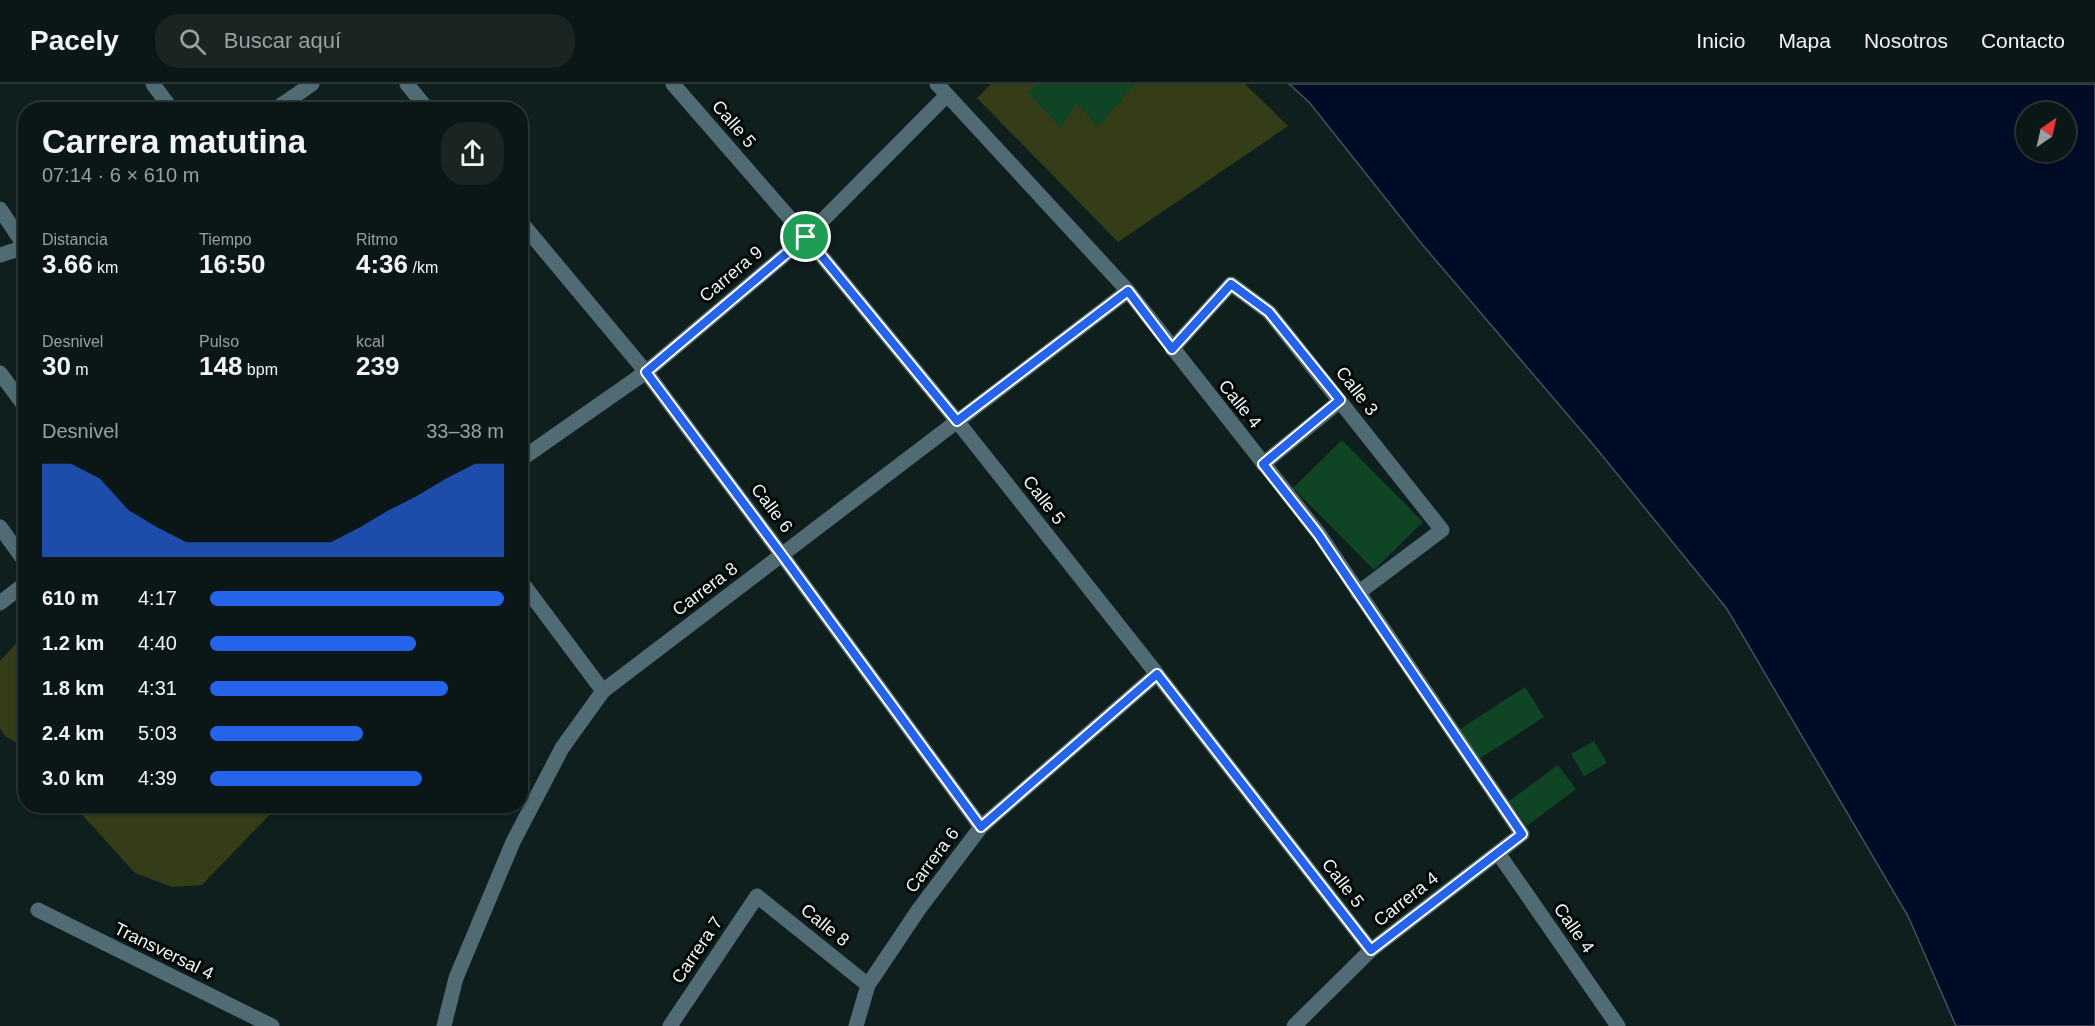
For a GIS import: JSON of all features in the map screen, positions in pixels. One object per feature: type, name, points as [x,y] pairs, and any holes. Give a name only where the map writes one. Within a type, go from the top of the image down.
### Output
[{"type":"street","points":[[153,84],[166,102]]},
{"type":"street","points":[[286,102],[312,84]]},
{"type":"street","points":[[407,84],[422,102]]},
{"type":"street","name":"Calle 5","points":[[673,84],[806,237],[957,421],[1371,950]]},
{"type":"street","name":"Carrera 9","points":[[528,454],[646,372],[806,237],[942,90]]},
{"type":"street","name":"Calle 4","points":[[942,90],[1128,291],[1318,534],[1522,834]]},
{"type":"street","points":[[0,209],[18,236]]},
{"type":"street","name":"Calle 6","points":[[528,231],[646,372],[981,827]]},
{"type":"street","points":[[0,255],[18,249]]},
{"type":"street","name":"Calle 3","points":[[1172,349],[1231,284],[1269,312],[1443,530],[1358,593]]},
{"type":"street","name":"Carrera 8","points":[[444,1026],[456,978],[513,842],[562,748],[603,691],[1128,291]]},
{"type":"street","points":[[0,374],[18,398]]},
{"type":"street","points":[[1263,464],[1340,400]]},
{"type":"street","points":[[0,527],[18,552]]},
{"type":"street","points":[[0,603],[18,589]]},
{"type":"street","points":[[528,591],[603,691]]},
{"type":"street","name":"Carrera 6","points":[[856,1026],[868,985],[919,909],[981,827],[1157,674]]},
{"type":"street","name":"Carrera 4","points":[[1294,1026],[1371,950],[1522,834]]},
{"type":"street","name":"Calle 4","points":[[1498,853],[1618,1026]]},
{"type":"street","name":"Calle 8","points":[[757,896],[868,985]]},
{"type":"street","name":"Carrera 7","points":[[670,1026],[757,896]]},
{"type":"street","name":"Transversal 4","points":[[38,910],[272,1026]]},
{"type":"green space","points":[[991,84],[1245,84],[1288,126],[1118,242],[977,98]]},
{"type":"green space","points":[[18,642],[18,744],[5,736],[0,728],[0,661]]},
{"type":"green space","points":[[80,813],[271,813],[202,885],[172,887],[135,873]]},
{"type":"water","points":[[1289,84],[2095,84],[2095,1026],[1956,1026],[1908,916],[1727,609],[1596,448],[1421,243],[1309,102]]},
{"type":"building","points":[[1037,84],[1135,84],[1098,127],[1076,103],[1061,128],[1028,92]]},
{"type":"building","points":[[1342,440],[1423,522],[1374,570],[1293,488]]},
{"type":"building","points":[[1525,687],[1544,717],[1476,761],[1457,731]]},
{"type":"building","points":[[1594,741],[1607,763],[1584,776],[1571,754]]},
{"type":"building","points":[[1558,765],[1576,789],[1527,826],[1509,801]]},
{"type":"route","points":[[806,237],[957,421],[1128,291],[1172,349],[1231,284],[1269,312],[1340,400],[1263,464],[1318,534],[1522,834],[1371,950],[1157,674],[981,827],[646,372],[806,237]]}]
